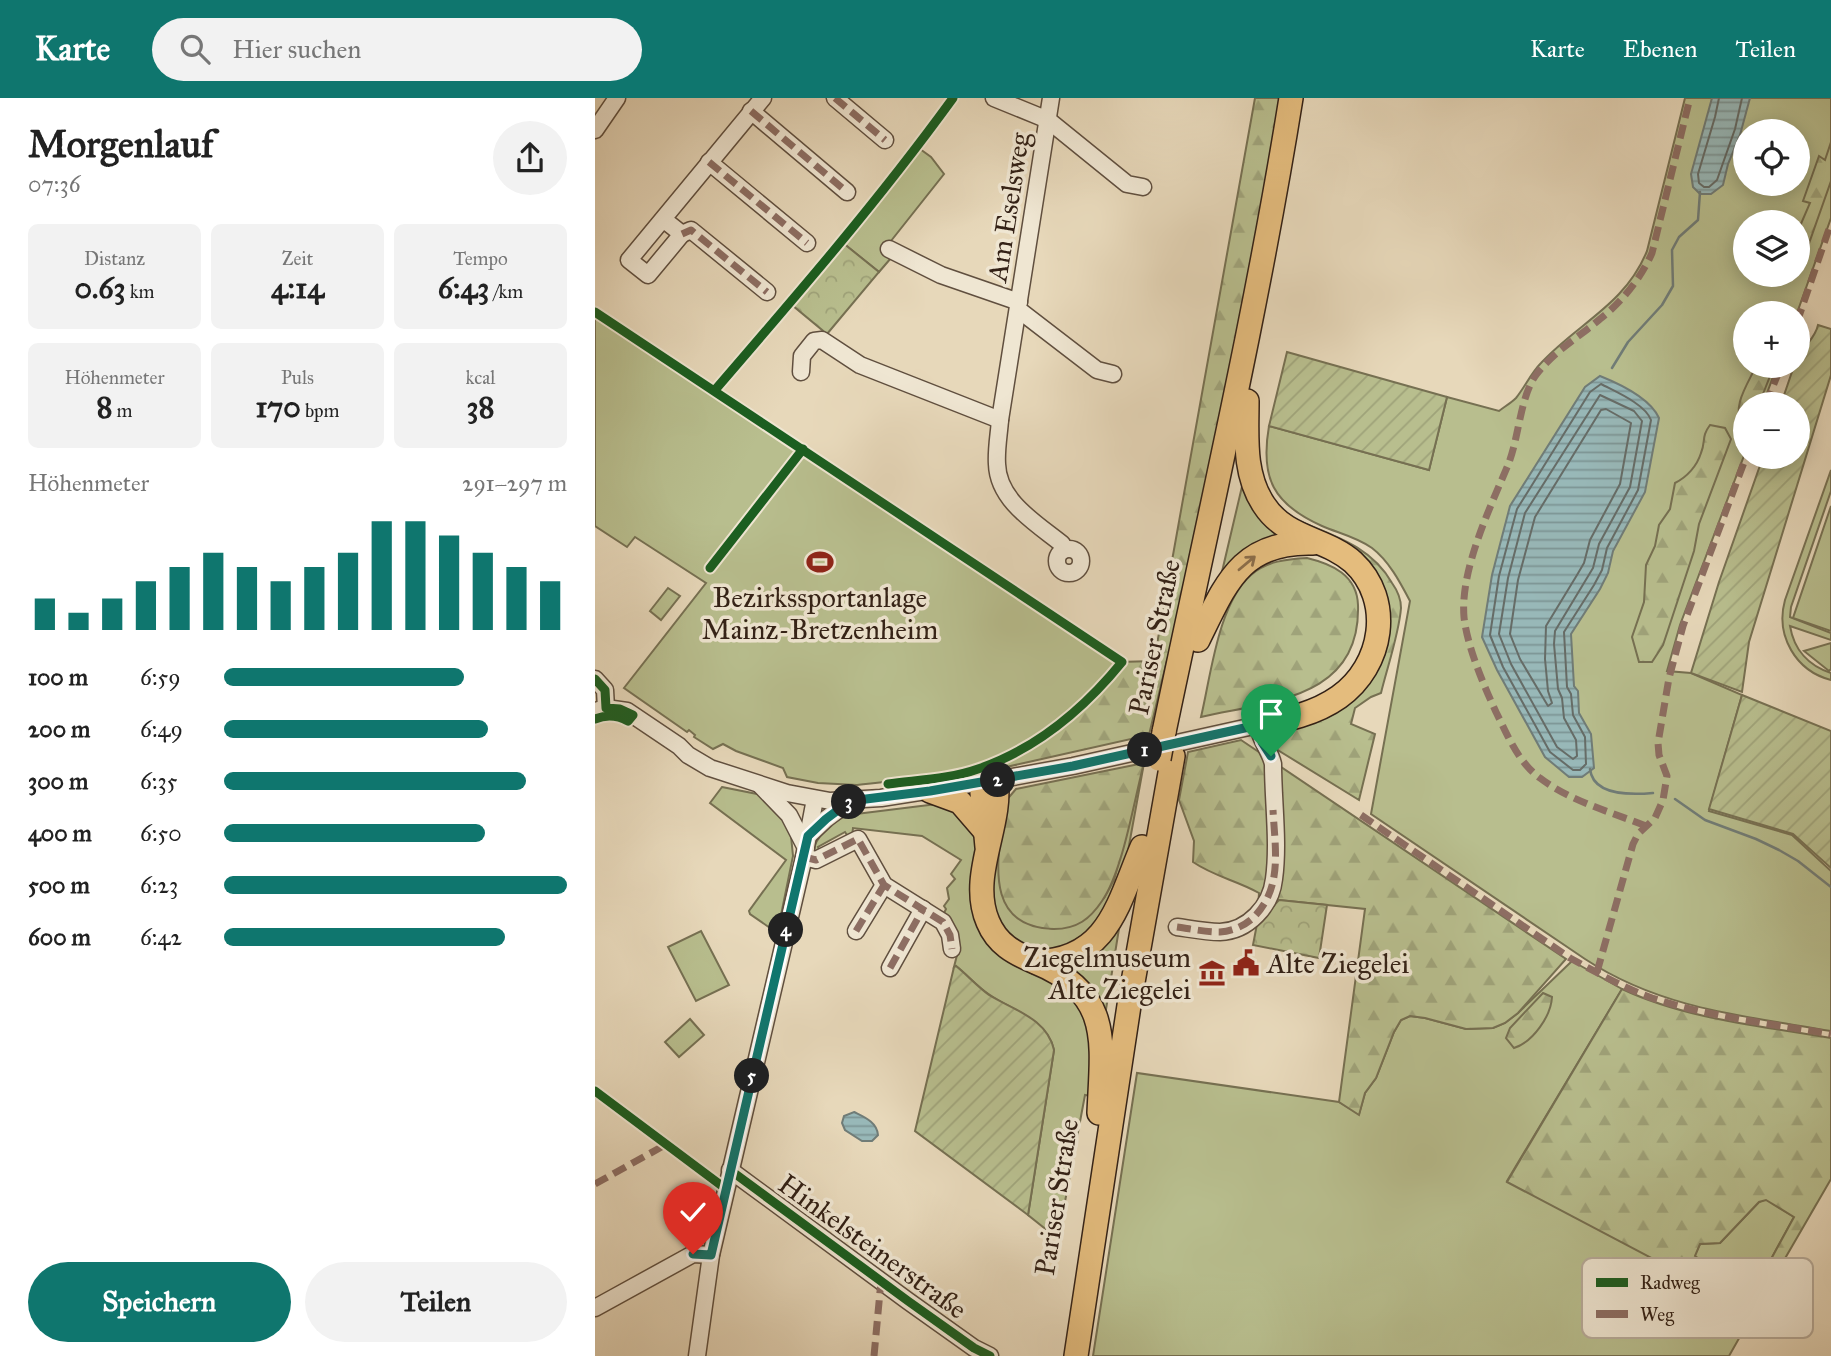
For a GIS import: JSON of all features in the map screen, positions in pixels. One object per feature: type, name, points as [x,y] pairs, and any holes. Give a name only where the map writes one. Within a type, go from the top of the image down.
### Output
[{"type":"highway","name":"Pariser Straße","points":[[1076,1356],[1166,758],[1274,206],[1291,98]]},
{"type":"highway","name":"Pariser Straße","points":[[1171,731],[1198,640],[1287,197],[1303,98]]},
{"type":"highway","points":[[1247,401],[1247,456],[1258,495],[1282,524],[1344,555],[1357,567],[1368,580],[1379,612],[1375,647],[1363,672],[1341,696],[1308,713],[1258,725]]},
{"type":"highway","points":[[1198,640],[1228,583],[1245,563],[1262,551],[1281,544],[1316,543]]},
{"type":"highway","name":"Pariser Straße","points":[[1062,1356],[1142,847],[1166,758]]},
{"type":"highway","points":[[996,780],[986,785],[982,793],[986,839],[982,898],[987,921],[995,936],[1009,949],[1070,981],[1088,1000],[1098,1023],[1101,1049],[1099,1113]]},
{"type":"highway","points":[[930,791],[960,802],[986,839]]},
{"type":"highway","points":[[1036,962],[1066,959],[1081,952],[1096,940],[1117,905],[1142,847]]},
{"type":"street","points":[[595,130],[617,98]]},
{"type":"street","points":[[763,98],[629,260],[648,275],[682,234],[691,230],[767,292]]},
{"type":"street","points":[[835,98],[885,140]]},
{"type":"street","name":"Am Eselsweg","points":[[993,98],[1048,120],[1127,184],[1143,187]]},
{"type":"street","name":"Am Eselsweg","points":[[1051,98],[1000,420],[997,466],[1005,493],[1015,505],[1062,544],[1064,550]]},
{"type":"street","points":[[751,111],[847,192]]},
{"type":"street","points":[[709,162],[807,243]]},
{"type":"street","points":[[663,219],[682,234]]},
{"type":"street","name":"Am Eselsweg","points":[[890,249],[941,275],[1019,306],[1097,370],[1113,374]]},
{"type":"street","points":[[801,373],[802,356],[814,341],[822,340],[860,365],[1000,420]]},
{"type":"street","points":[[595,679],[605,690],[600,709],[627,711],[679,746],[693,750],[733,774],[758,784],[815,799],[850,801],[996,780],[1073,766],[1258,725],[1262,742],[1273,764],[1275,880],[1268,900],[1248,923],[1240,927],[1221,932],[1177,928]]},
{"type":"street","points":[[758,784],[789,815],[816,860],[858,839],[884,885],[943,922],[950,935],[952,949]]},
{"type":"street","points":[[697,1356],[711,1255],[815,799]]},
{"type":"street","points":[[806,847],[826,819],[850,801]]},
{"type":"street","points":[[856,931],[884,885]]},
{"type":"street","points":[[890,968],[923,909]]},
{"type":"street","name":"Hinkelsteinerstraße","points":[[730,1170],[908,1301],[989,1356]]},
{"type":"street","points":[[595,1308],[693,1254],[711,1255]]},
{"type":"green space","points":[[1255,98],[1285,98],[1177,630],[1149,735],[984,772],[985,764],[1042,734],[1075,709],[1119,662],[1154,661]]},
{"type":"green space","points":[[1685,98],[1831,98],[1831,218],[1810,277],[1810,210],[1733,210],[1733,287],[1806,287],[1801,301],[1733,301],[1733,378],[1773,378],[1767,392],[1733,392],[1733,469],[1739,469],[1680,625],[1667,671],[1691,673],[1742,695],[1709,811],[1792,835],[1831,871],[1831,1031],[1704,1008],[1673,1000],[1614,976],[1371,814],[1410,601],[1394,572],[1378,553],[1360,541],[1305,518],[1281,498],[1269,475],[1269,426],[1429,470],[1447,397],[1499,411],[1516,398],[1534,371],[1555,349],[1614,300],[1638,270],[1647,251]]},
{"type":"green space","points":[[1831,142],[1831,181],[1810,240],[1810,210],[1807,210],[1810,203],[1803,201],[1805,196],[1810,196],[1810,181],[1819,156],[1825,160]]},
{"type":"green space","points":[[920,149],[931,157],[944,174],[883,251],[891,258],[879,272],[843,243]]},
{"type":"green space","points":[[843,243],[879,272],[827,334],[792,305]]},
{"type":"green space","name":"Bezirkssportanlage Mainz-Bretzenheim","points":[[595,316],[1119,662],[1072,711],[1036,740],[995,761],[945,774],[857,785],[818,783],[787,777],[783,768],[723,744],[713,749],[694,737],[689,730],[687,732],[624,688],[706,583],[635,537],[627,547],[595,526]]},
{"type":"green space","points":[[1818,325],[1831,329],[1831,375],[1810,443],[1810,392],[1785,392],[1790,378],[1810,378],[1810,340]]},
{"type":"green space","points":[[1287,352],[1447,397],[1429,470],[1269,426]]},
{"type":"green space","points":[[1750,378],[1769,378],[1764,392],[1743,392]]},
{"type":"green space","points":[[1710,425],[1725,428],[1731,439],[1699,524],[1694,551],[1663,645],[1652,662],[1639,662],[1632,637],[1644,602],[1646,565],[1655,546],[1659,525],[1670,509],[1675,483],[1697,462]]},
{"type":"green space","points":[[1759,469],[1802,469],[1749,642],[1742,692],[1691,673],[1719,582]]},
{"type":"green space","points":[[1831,470],[1831,491],[1791,607],[1790,617],[1831,633],[1831,640],[1790,626],[1799,650],[1809,661],[1831,673],[1831,680],[1808,669],[1798,660],[1786,639],[1783,613],[1785,600]]},
{"type":"green space","points":[[1244,478],[1289,534],[1221,576]]},
{"type":"green space","points":[[1831,506],[1831,631],[1793,618]]},
{"type":"green space","points":[[1299,521],[1351,544],[1374,560],[1396,589],[1400,601],[1398,629],[1381,693],[1355,708],[1351,724],[1375,734],[1359,800],[1276,749],[1271,750],[1271,732],[1348,696],[1381,599],[1296,527]]},
{"type":"green space","points":[[1307,558],[1341,573],[1348,579],[1357,595],[1355,636],[1345,660],[1328,678],[1307,690],[1255,706],[1201,717],[1217,641],[1240,588],[1251,575],[1263,567],[1285,560]]},
{"type":"green space","points":[[668,588],[680,596],[661,620],[650,611]]},
{"type":"green space","points":[[1831,643],[1829,671],[1804,651]]},
{"type":"green space","points":[[1742,695],[1831,731],[1831,868],[1793,834],[1709,809]]},
{"type":"green space","points":[[1241,740],[1566,959],[1518,1013],[1493,1028],[1466,1029],[1410,1016],[1401,1020],[1376,1078],[1365,1093],[1359,1115],[1339,1102],[1365,909],[1279,900],[1257,924],[1259,893],[1193,862],[1194,841],[1179,800],[1188,752]]},
{"type":"green space","points":[[1144,763],[1126,862],[1104,923],[1066,955],[1018,949],[989,907],[1004,803],[1027,923],[1053,929],[1104,898],[1114,880]]},
{"type":"green space","points":[[1144,763],[1116,872],[1093,913],[1082,922],[1062,929],[1030,925],[1014,916],[1004,901],[999,884],[998,864],[1004,803],[1016,789]]},
{"type":"green space","points":[[722,787],[762,795],[778,809],[791,836],[793,856],[780,920],[774,927],[770,928],[749,911],[786,860],[710,803]]},
{"type":"green space","points":[[937,804],[948,806],[976,824],[977,903],[1090,1015],[1091,1096],[1085,1095],[1058,1239],[1028,1215],[1054,1050],[1045,1031],[1037,1023],[985,992],[954,967],[958,951],[944,906],[949,899],[947,888],[955,879],[951,874],[961,860],[922,836],[853,828],[852,837],[849,838],[845,832],[818,847],[821,854],[813,854],[817,841],[825,830],[848,815]]},
{"type":"green space","points":[[1279,900],[1327,905],[1319,958],[1253,945],[1257,924]]},
{"type":"green space","points":[[1122,910],[1103,1028],[1057,966]]},
{"type":"green space","points":[[701,931],[729,985],[696,1001],[668,947]]},
{"type":"green space","points":[[1572,961],[1622,989],[1507,1181],[1687,1258],[1582,1258],[1582,1338],[1739,1338],[1729,1356],[1093,1356],[1137,1073],[1339,1102],[1359,1114],[1365,1093],[1376,1078],[1401,1020],[1410,1016],[1466,1029],[1493,1028],[1518,1013]]},
{"type":"green space","points":[[956,966],[989,995],[1037,1022],[1050,1039],[1054,1050],[1028,1215],[915,1131]]},
{"type":"green space","points":[[1622,989],[1698,1015],[1831,1038],[1831,1179],[1785,1258],[1772,1258],[1794,1217],[1766,1200],[1759,1202],[1720,1243],[1700,1244],[1695,1256],[1698,1258],[1651,1258],[1507,1182]]},
{"type":"green space","points":[[1543,993],[1552,997],[1545,1020],[1528,1040],[1514,1048],[1506,1038],[1510,1028]]},
{"type":"green space","points":[[690,1019],[704,1035],[679,1057],[665,1042]]},
{"type":"green space","points":[[1766,1199],[1794,1217],[1772,1258],[1694,1256],[1700,1244],[1720,1243],[1759,1202]]},
{"type":"water","points":[[1712,98],[1750,98],[1744,119],[1733,119],[1733,152],[1723,185],[1711,194],[1700,194],[1693,187],[1691,174]]},
{"type":"water","points":[[1600,376],[1642,398],[1659,418],[1645,492],[1613,551],[1608,573],[1600,589],[1571,634],[1574,686],[1578,691],[1579,713],[1591,734],[1594,768],[1582,777],[1569,777],[1545,757],[1482,637],[1492,575],[1510,506],[1585,387]]},
{"type":"water","points":[[854,1112],[869,1121],[877,1130],[878,1135],[872,1141],[862,1141],[845,1130],[842,1123],[844,1116]]},
{"type":"waterway","points":[[1612,368],[1628,342],[1662,305],[1673,286],[1672,250],[1679,237],[1698,220],[1700,192]]},
{"type":"waterway","points":[[1590,769],[1593,778],[1605,789],[1634,794],[1653,793]]},
{"type":"waterway","points":[[1675,799],[1705,820],[1779,850],[1831,887]]},
{"type":"marked path","points":[[835,98],[885,140]]},
{"type":"marked path","points":[[1646,826],[1564,793],[1532,772],[1514,748],[1491,702],[1469,640],[1464,617],[1464,599],[1471,560],[1512,454],[1531,384],[1550,359],[1623,297],[1637,280],[1652,253],[1690,98]]},
{"type":"marked path","points":[[751,111],[847,192]]},
{"type":"marked path","points":[[709,162],[807,243]]},
{"type":"marked path","points":[[1804,301],[1831,223]]},
{"type":"marked path","points":[[682,234],[691,230],[767,292]]},
{"type":"marked path","points":[[1771,392],[1776,378]]},
{"type":"marked path","points":[[1597,972],[1633,844],[1638,834],[1655,818],[1663,800],[1667,776],[1659,755],[1658,743],[1669,678],[1683,626],[1742,469]]},
{"type":"marked path","points":[[1177,927],[1220,932],[1234,929],[1254,917],[1263,905],[1273,880],[1276,853],[1273,810]]},
{"type":"marked path","points":[[1361,815],[1570,958],[1631,990],[1696,1010],[1831,1034]]},
{"type":"marked path","points":[[804,857],[816,860],[858,839],[884,885],[943,922],[950,935],[952,949]]},
{"type":"marked path","points":[[856,931],[884,885]]},
{"type":"marked path","points":[[890,968],[923,909]]},
{"type":"marked path","points":[[595,1184],[665,1145]]},
{"type":"marked path","points":[[874,1356],[881,1281]]},
{"type":"cycle path","points":[[715,390],[867,210],[953,98]]},
{"type":"cycle path","points":[[595,312],[1122,662],[1075,712],[1019,751],[967,772],[888,784]]},
{"type":"cycle path","points":[[710,568],[803,449]]},
{"type":"cycle path","points":[[595,679],[605,690],[606,708],[620,709],[633,715],[628,721],[612,716],[595,719]]},
{"type":"cycle path","points":[[595,1091],[726,1189],[730,1170],[908,1301],[974,1348],[990,1356]]},
{"type":"place","name":"Bezirkssportanlage Mainz-Bretzenheim","points":[[820,562]]},
{"type":"place","name":"Alte Ziegelei","points":[[1246,963]]},
{"type":"place","name":"Ziegelmuseum Alte Ziegelei","points":[[1212,973]]},
{"type":"route","points":[[693,1254],[711,1255],[808,836],[826,819],[850,801],[930,791],[1073,766],[1258,725],[1262,742],[1271,756]]}]
